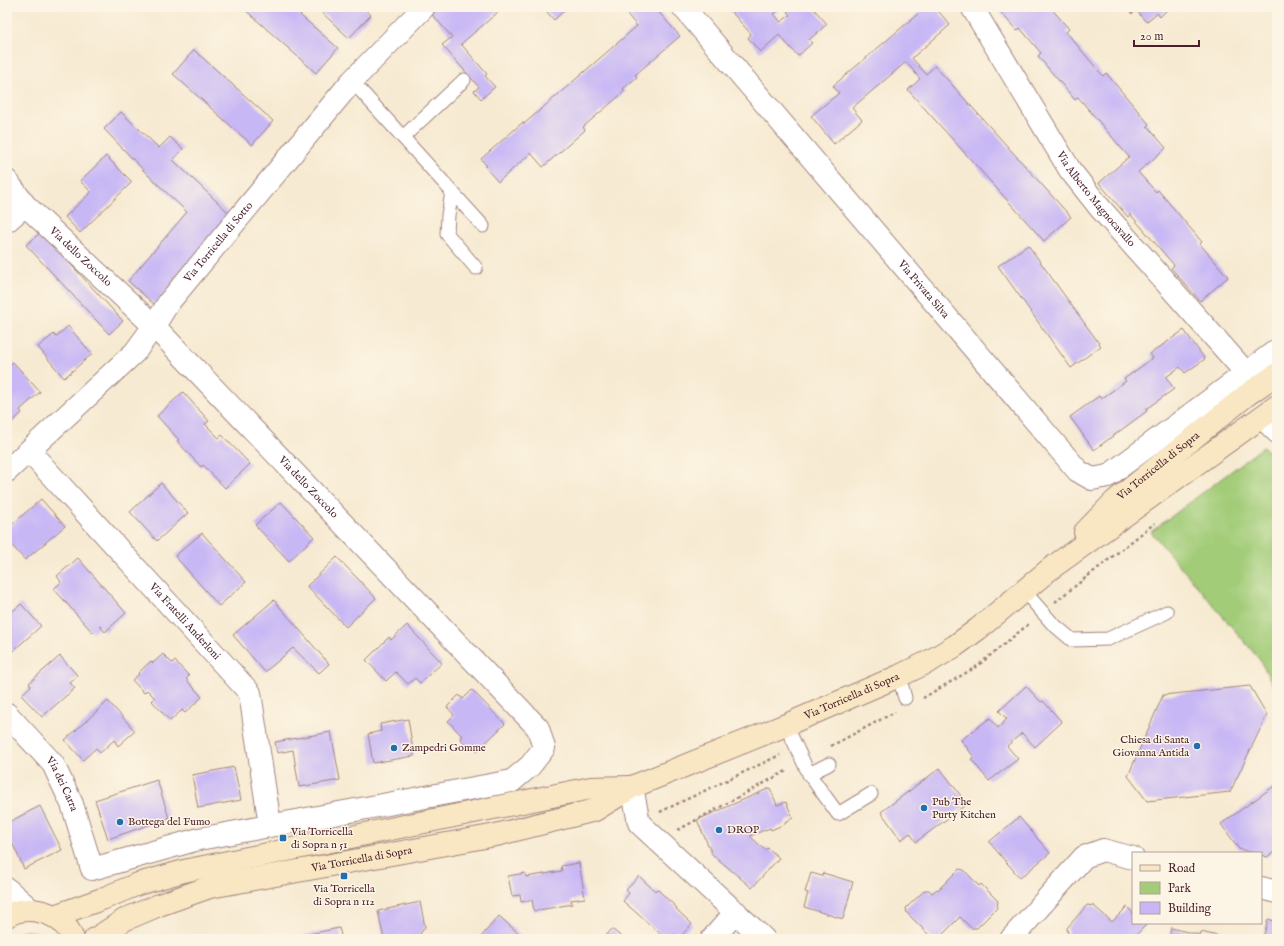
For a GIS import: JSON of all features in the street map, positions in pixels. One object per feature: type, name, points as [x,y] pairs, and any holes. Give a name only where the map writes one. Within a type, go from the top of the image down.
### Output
[{"type":"street","name":"Via Torricella di Sotto","points":[[7,471],[135,352],[169,302],[352,81],[424,7]]},
{"type":"street","name":"Via Privata Silva","points":[[683,7],[1078,471],[1092,479],[1108,476],[1246,372]]},
{"type":"street","name":"Via Alberto Magnocavallo","points":[[972,7],[1070,170],[1100,208],[1246,372]]},
{"type":"street","name":"Via dello Zoccolo","points":[[7,181],[24,205],[154,326],[538,728],[544,748],[530,766],[512,781]]},
{"type":"street","points":[[7,221],[24,205]]},
{"type":"street","points":[[1246,372],[1277,350]]},
{"type":"street","name":"Via Torricella di Sopra","points":[[95,939],[126,919],[159,905],[210,887],[496,835],[595,810],[632,787],[786,725],[899,676],[930,661],[954,646],[1024,591],[1050,569],[1115,501],[1248,394],[1277,374]]},
{"type":"street","name":"Via Privata Silva","points":[[1172,455],[1177,435],[1187,417]]},
{"type":"street","name":"Via Torricella di Sopra","points":[[1050,569],[1272,419]]},
{"type":"street","name":"Via Fratelli Anderloni","points":[[30,451],[250,693],[270,825]]},
{"type":"street","name":"Via dei Carra","points":[[7,714],[53,764],[72,804],[92,869],[199,839]]},
{"type":"street","points":[[218,864],[199,839],[512,781],[537,798]]},
{"type":"street","points":[[632,787],[639,823],[764,939]]},
{"type":"street","name":"Via Torricella di Sopra","points":[[54,916],[102,899],[138,884],[184,871],[537,798],[591,788],[632,787]]},
{"type":"street","points":[[1011,939],[1084,857],[1103,850],[1132,858]]},
{"type":"street","points":[[1262,888],[1277,892]]},
{"type":"street","points":[[7,889],[31,910]]},
{"type":"street","points":[[7,916],[13,913],[31,910],[54,916],[67,927],[73,939]]},
{"type":"street","points":[[712,939],[736,912]]},
{"type":"lane","points":[[403,137],[464,80]]},
{"type":"lane","points":[[352,81],[483,226]]},
{"type":"lane","points":[[452,192],[448,215],[447,234],[476,268]]},
{"type":"lane","points":[[1024,591],[1052,623],[1072,640],[1108,639],[1167,612]]},
{"type":"lane","points":[[899,676],[904,704]]},
{"type":"lane","points":[[786,725],[809,774],[838,814],[871,794]]},
{"type":"lane","points":[[809,774],[829,764]]},
{"type":"path","points":[[826,749],[904,704]]},
{"type":"path","points":[[658,841],[790,768]]},
{"type":"green space","points":[[1263,447],[1277,459],[1277,693],[1260,660],[1151,532]]},
{"type":"green space","points":[[25,931],[38,933],[48,939],[10,939],[16,934]]},
{"type":"building","points":[[242,7],[302,7],[305,9],[300,15],[338,48],[316,73]]},
{"type":"building","points":[[316,7],[362,7],[371,15],[349,38]]},
{"type":"building","points":[[432,7],[504,7],[461,44],[487,74],[485,76],[495,87],[481,99],[474,91],[479,87],[442,45],[452,37],[428,10]]},
{"type":"building","points":[[568,7],[554,20],[547,12],[548,11],[545,8]]},
{"type":"building","points":[[621,7],[654,7],[680,36],[635,75],[637,77],[623,89],[625,91],[583,127],[585,130],[543,167],[531,153],[498,182],[485,167],[487,166],[481,159],[523,122],[524,124],[637,26]]},
{"type":"building","points":[[727,7],[774,7],[778,11],[774,14],[781,22],[790,15],[787,12],[793,7],[812,7],[827,24],[809,40],[812,43],[798,56],[779,35],[760,52],[748,38],[751,34]]},
{"type":"building","points":[[926,7],[935,7],[950,25],[912,58],[926,74],[935,66],[1071,217],[1044,241],[908,90],[920,79],[906,62],[852,108],[862,120],[834,144],[811,116],[839,93],[833,86]]},
{"type":"building","points":[[1000,7],[1050,7],[1069,29],[1066,32],[1103,76],[1106,73],[1149,124],[1147,126],[1166,148],[1138,172],[1156,192],[1158,190],[1202,242],[1200,244],[1228,277],[1200,301],[1171,268],[1174,265],[1130,214],[1128,217],[1099,183],[1129,157],[1078,97],[1075,100],[1038,56],[1041,53],[1020,28],[1017,31],[998,9]]},
{"type":"building","points":[[1126,7],[1170,7],[1160,17],[1157,13],[1146,22],[1136,10],[1132,14]]},
{"type":"building","points":[[194,50],[273,121],[252,145],[173,74]]},
{"type":"building","points":[[121,112],[159,148],[170,137],[183,149],[173,160],[231,215],[155,305],[128,281],[187,212],[148,175],[104,129]]},
{"type":"building","points":[[106,156],[132,182],[80,233],[65,217],[91,192],[80,181]]},
{"type":"building","points":[[41,232],[123,321],[109,334],[26,245]]},
{"type":"building","points":[[1028,245],[1101,346],[1071,368],[998,266]]},
{"type":"building","points":[[68,326],[92,354],[64,378],[38,347],[54,334],[56,337]]},
{"type":"building","points":[[1184,330],[1205,359],[1185,373],[1180,367],[1166,377],[1174,389],[1094,450],[1070,417],[1099,396],[1101,399],[1126,381],[1124,379],[1153,358],[1150,354]]},
{"type":"building","points":[[13,362],[40,392],[20,410],[22,413],[11,423],[7,418],[7,367]]},
{"type":"building","points":[[183,392],[209,421],[205,424],[219,438],[222,435],[250,464],[225,488],[203,465],[201,467],[157,416]]},
{"type":"building","points":[[161,483],[188,513],[157,541],[130,512]]},
{"type":"building","points":[[41,499],[65,526],[25,560],[7,540],[7,529]]},
{"type":"building","points":[[281,502],[314,537],[289,561],[255,525]]},
{"type":"building","points":[[202,533],[246,582],[219,606],[175,556]]},
{"type":"building","points":[[337,557],[376,598],[346,627],[307,586]]},
{"type":"building","points":[[78,558],[126,613],[105,632],[100,626],[93,633],[54,589],[61,582],[57,576]]},
{"type":"building","points":[[274,600],[329,664],[319,673],[293,648],[265,672],[233,635]]},
{"type":"building","points":[[21,604],[41,626],[13,651],[7,644],[7,616]]},
{"type":"building","points":[[407,625],[442,663],[420,683],[415,678],[408,684],[396,672],[386,681],[366,660],[389,637],[391,640]]},
{"type":"building","points":[[163,654],[172,663],[175,661],[189,676],[186,679],[202,697],[185,713],[182,710],[170,721],[152,701],[155,698],[147,690],[144,693],[132,680],[151,661],[153,663]]},
{"type":"building","points":[[60,656],[78,676],[70,683],[75,688],[42,717],[21,695],[31,686],[29,683]]},
{"type":"building","points":[[1026,686],[1041,702],[1043,701],[1062,722],[1035,747],[1022,733],[1007,746],[1018,759],[989,781],[971,759],[974,757],[961,740],[990,718],[998,728],[1007,719],[999,711]]},
{"type":"building","name":"Chiesa di Santa Giovanna Antida","points":[[1250,686],[1267,715],[1230,792],[1147,801],[1128,776],[1163,695]]},
{"type":"building","points":[[472,690],[505,724],[477,751],[470,744],[467,747],[460,738],[462,736],[448,721],[454,715],[447,707],[459,695],[463,699]]},
{"type":"building","points":[[108,701],[135,731],[118,746],[114,740],[100,753],[96,748],[83,760],[65,740]]},
{"type":"building","points":[[408,719],[414,756],[373,763],[368,734],[381,731],[380,724]]},
{"type":"building","points":[[331,732],[340,780],[299,787],[293,750],[277,753],[275,742]]},
{"type":"building","points":[[234,767],[241,800],[198,808],[192,775]]},
{"type":"building","name":"Pub The Purty Kitchen","points":[[940,768],[967,804],[916,842],[910,833],[901,840],[881,812]]},
{"type":"building","points":[[157,780],[169,818],[108,839],[95,800]]},
{"type":"building","points":[[1277,784],[1277,850],[1267,857],[1262,855],[1262,852],[1250,852],[1239,849],[1221,824]]},
{"type":"building","points":[[770,788],[777,805],[786,802],[793,818],[785,822],[785,824],[771,830],[770,828],[750,836],[765,850],[768,848],[779,858],[752,888],[712,854],[697,820]]},
{"type":"building","points":[[40,806],[62,850],[24,869],[7,831],[7,823]]},
{"type":"building","points":[[1019,817],[1050,853],[1020,878],[989,842]]},
{"type":"building","points":[[579,863],[585,898],[571,900],[572,904],[534,911],[532,900],[521,902],[520,895],[512,896],[508,876],[525,873],[526,877],[562,871],[561,866]]},
{"type":"building","points":[[959,869],[964,870],[979,886],[981,884],[998,901],[997,908],[977,928],[971,928],[960,917],[938,939],[933,939],[907,913],[906,908],[925,890],[929,890],[932,893],[937,889],[938,890]]},
{"type":"building","points":[[811,873],[822,876],[823,873],[853,882],[843,919],[804,907],[808,893],[805,892]]},
{"type":"building","points":[[639,876],[655,891],[657,889],[692,924],[679,938],[675,934],[671,939],[666,939],[623,901],[629,893],[626,890]]},
{"type":"building","points":[[420,902],[425,927],[418,937],[407,939],[384,939],[378,911]]},
{"type":"building","points":[[1087,905],[1094,906],[1112,922],[1127,907],[1132,912],[1132,924],[1146,925],[1132,939],[1073,939],[1068,935],[1067,928]]},
{"type":"building","points":[[499,916],[525,939],[479,939]]},
{"type":"building","points":[[1268,919],[1277,922],[1277,939],[1263,939]]},
{"type":"building","points":[[339,928],[342,939],[305,939],[304,935]]},
{"type":"building","points":[[1171,928],[1200,935],[1201,932],[1222,937],[1222,939],[1169,939]]},
{"type":"building","points":[[612,929],[624,939],[603,939]]},
{"type":"place","name":"Chiesa di Santa Giovanna Antida","points":[[1197,746]]},
{"type":"place","name":"Zampedri Gomme","points":[[394,748]]},
{"type":"place","name":"Pub The Purty Kitchen","points":[[924,808]]},
{"type":"place","name":"Bottega del Fumo","points":[[120,822]]},
{"type":"place","name":"DROP","points":[[719,830]]},
{"type":"place","name":"Via Torricella di Sopra n 51","points":[[283,838]]},
{"type":"place","name":"Via Torricella di Sopra n 112","points":[[344,876]]}]
